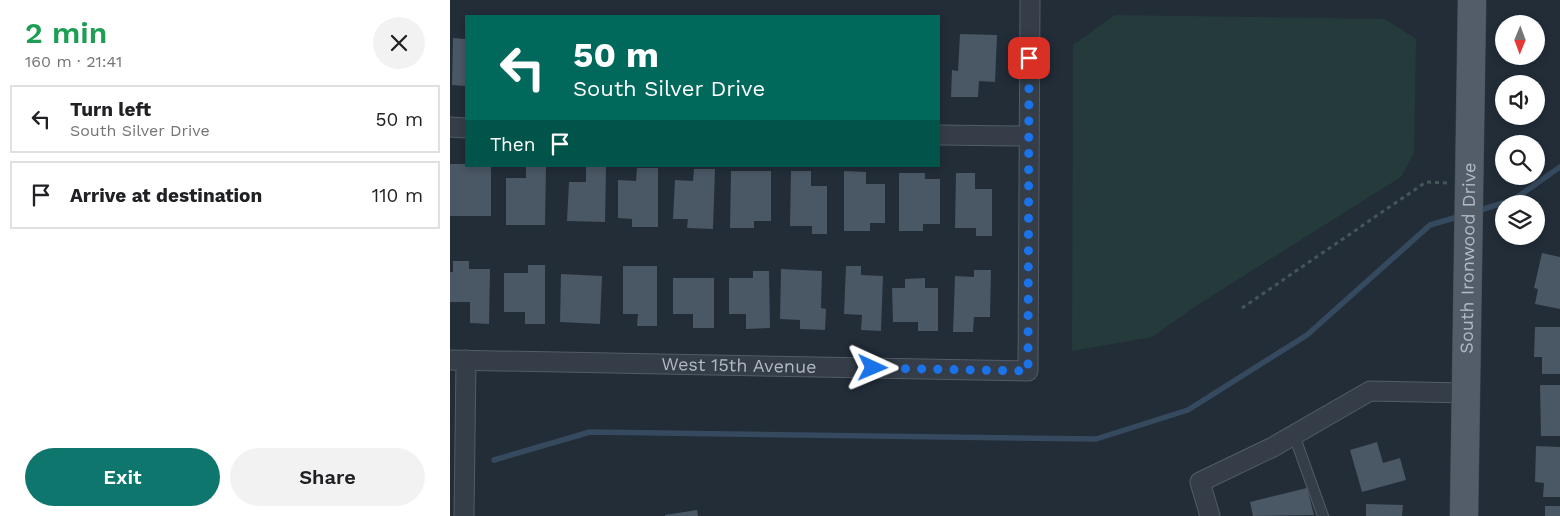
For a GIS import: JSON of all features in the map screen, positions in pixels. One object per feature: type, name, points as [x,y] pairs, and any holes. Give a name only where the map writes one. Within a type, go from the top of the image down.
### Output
[{"type":"main road","name":"South Ironwood Drive","points":[[1464,516],[1472,0]]},
{"type":"street","points":[[940,135],[1028,136],[1030,0]]},
{"type":"street","points":[[450,128],[465,128]]},
{"type":"street","name":"West 15th Avenue","points":[[458,360],[1028,371],[1028,136]]},
{"type":"street","points":[[458,360],[464,516]]},
{"type":"street","points":[[1210,516],[1200,482],[1273,447],[1370,391],[1467,393]]},
{"type":"lane","points":[[1294,435],[1323,516]]},
{"type":"path","points":[[1242,308],[1426,182],[1470,189]]},
{"type":"green space","points":[[1115,15],[1385,19],[1416,39],[1414,153],[1401,177],[1199,304],[1152,337],[1072,351],[1073,45]]},
{"type":"building","points":[[960,34],[997,35],[995,82],[979,81],[978,97],[951,97],[952,70],[958,71]]},
{"type":"building","points":[[453,38],[465,39],[465,86],[452,85]]},
{"type":"building","points":[[450,164],[465,164],[465,167],[491,167],[491,216],[450,216]]},
{"type":"building","points":[[526,167],[546,167],[545,225],[506,225],[506,178],[526,178]]},
{"type":"building","points":[[586,167],[606,167],[605,222],[567,221],[569,182],[586,182]]},
{"type":"building","points":[[637,168],[658,168],[658,227],[632,227],[632,219],[618,218],[618,180],[636,181]]},
{"type":"building","points":[[694,169],[715,169],[713,229],[687,228],[688,219],[673,219],[675,180],[693,181]]},
{"type":"building","points":[[731,171],[771,171],[771,221],[754,221],[754,228],[730,228]]},
{"type":"building","points":[[791,171],[811,171],[811,186],[827,186],[827,234],[812,234],[812,226],[790,226]]},
{"type":"building","points":[[844,171],[866,172],[866,184],[885,184],[885,223],[870,223],[870,231],[844,231]]},
{"type":"building","points":[[899,173],[925,173],[925,179],[940,179],[940,224],[923,224],[923,231],[899,231]]},
{"type":"building","points":[[956,173],[975,173],[975,189],[992,189],[992,236],[976,236],[976,228],[955,228]]},
{"type":"building","points":[[1542,253],[1560,257],[1560,309],[1535,304],[1538,289],[1534,288]]},
{"type":"building","points":[[453,261],[469,261],[469,269],[490,269],[489,324],[470,323],[470,302],[450,302],[450,272],[453,272]]},
{"type":"building","points":[[528,265],[545,265],[545,324],[525,324],[525,312],[504,312],[504,273],[528,273]]},
{"type":"building","points":[[623,266],[657,266],[657,326],[637,326],[638,314],[623,314]]},
{"type":"building","points":[[846,266],[861,266],[861,275],[883,276],[881,331],[861,330],[862,315],[844,314]]},
{"type":"building","points":[[781,269],[822,271],[821,308],[826,309],[825,330],[800,329],[800,320],[780,319]]},
{"type":"building","points":[[974,270],[991,270],[990,317],[974,317],[973,332],[953,332],[955,276],[974,277]]},
{"type":"building","points":[[753,271],[769,271],[770,328],[746,329],[746,314],[729,314],[729,278],[753,278]]},
{"type":"building","points":[[561,274],[602,276],[600,324],[560,322]]},
{"type":"building","points":[[673,278],[714,278],[714,328],[693,328],[693,314],[673,314]]},
{"type":"building","points":[[925,278],[925,288],[938,288],[938,331],[918,331],[918,322],[893,322],[892,288],[905,288],[905,279]]},
{"type":"building","points":[[1535,327],[1560,327],[1560,374],[1542,374],[1542,357],[1534,357]]},
{"type":"building","points":[[1540,385],[1560,385],[1560,436],[1541,436]]},
{"type":"building","points":[[1377,442],[1383,463],[1400,458],[1406,480],[1362,492],[1350,450]]},
{"type":"building","points":[[1536,446],[1560,447],[1560,497],[1543,497],[1544,483],[1535,482]]},
{"type":"building","points":[[1307,488],[1314,515],[1253,516],[1250,502]]},
{"type":"building","points":[[1366,504],[1403,505],[1402,516],[1366,516]]},
{"type":"building","points":[[1545,506],[1560,506],[1560,516],[1545,516]]},
{"type":"building","points":[[697,510],[698,516],[665,516],[665,515]]},
{"type":"waterway","points":[[1477,211],[1513,200],[1560,167]]},
{"type":"waterway","points":[[494,460],[590,432],[1096,439],[1188,410],[1307,335],[1430,225],[1461,216]]},
{"type":"route","points":[[873,368],[1028,371],[1029,58]]}]
